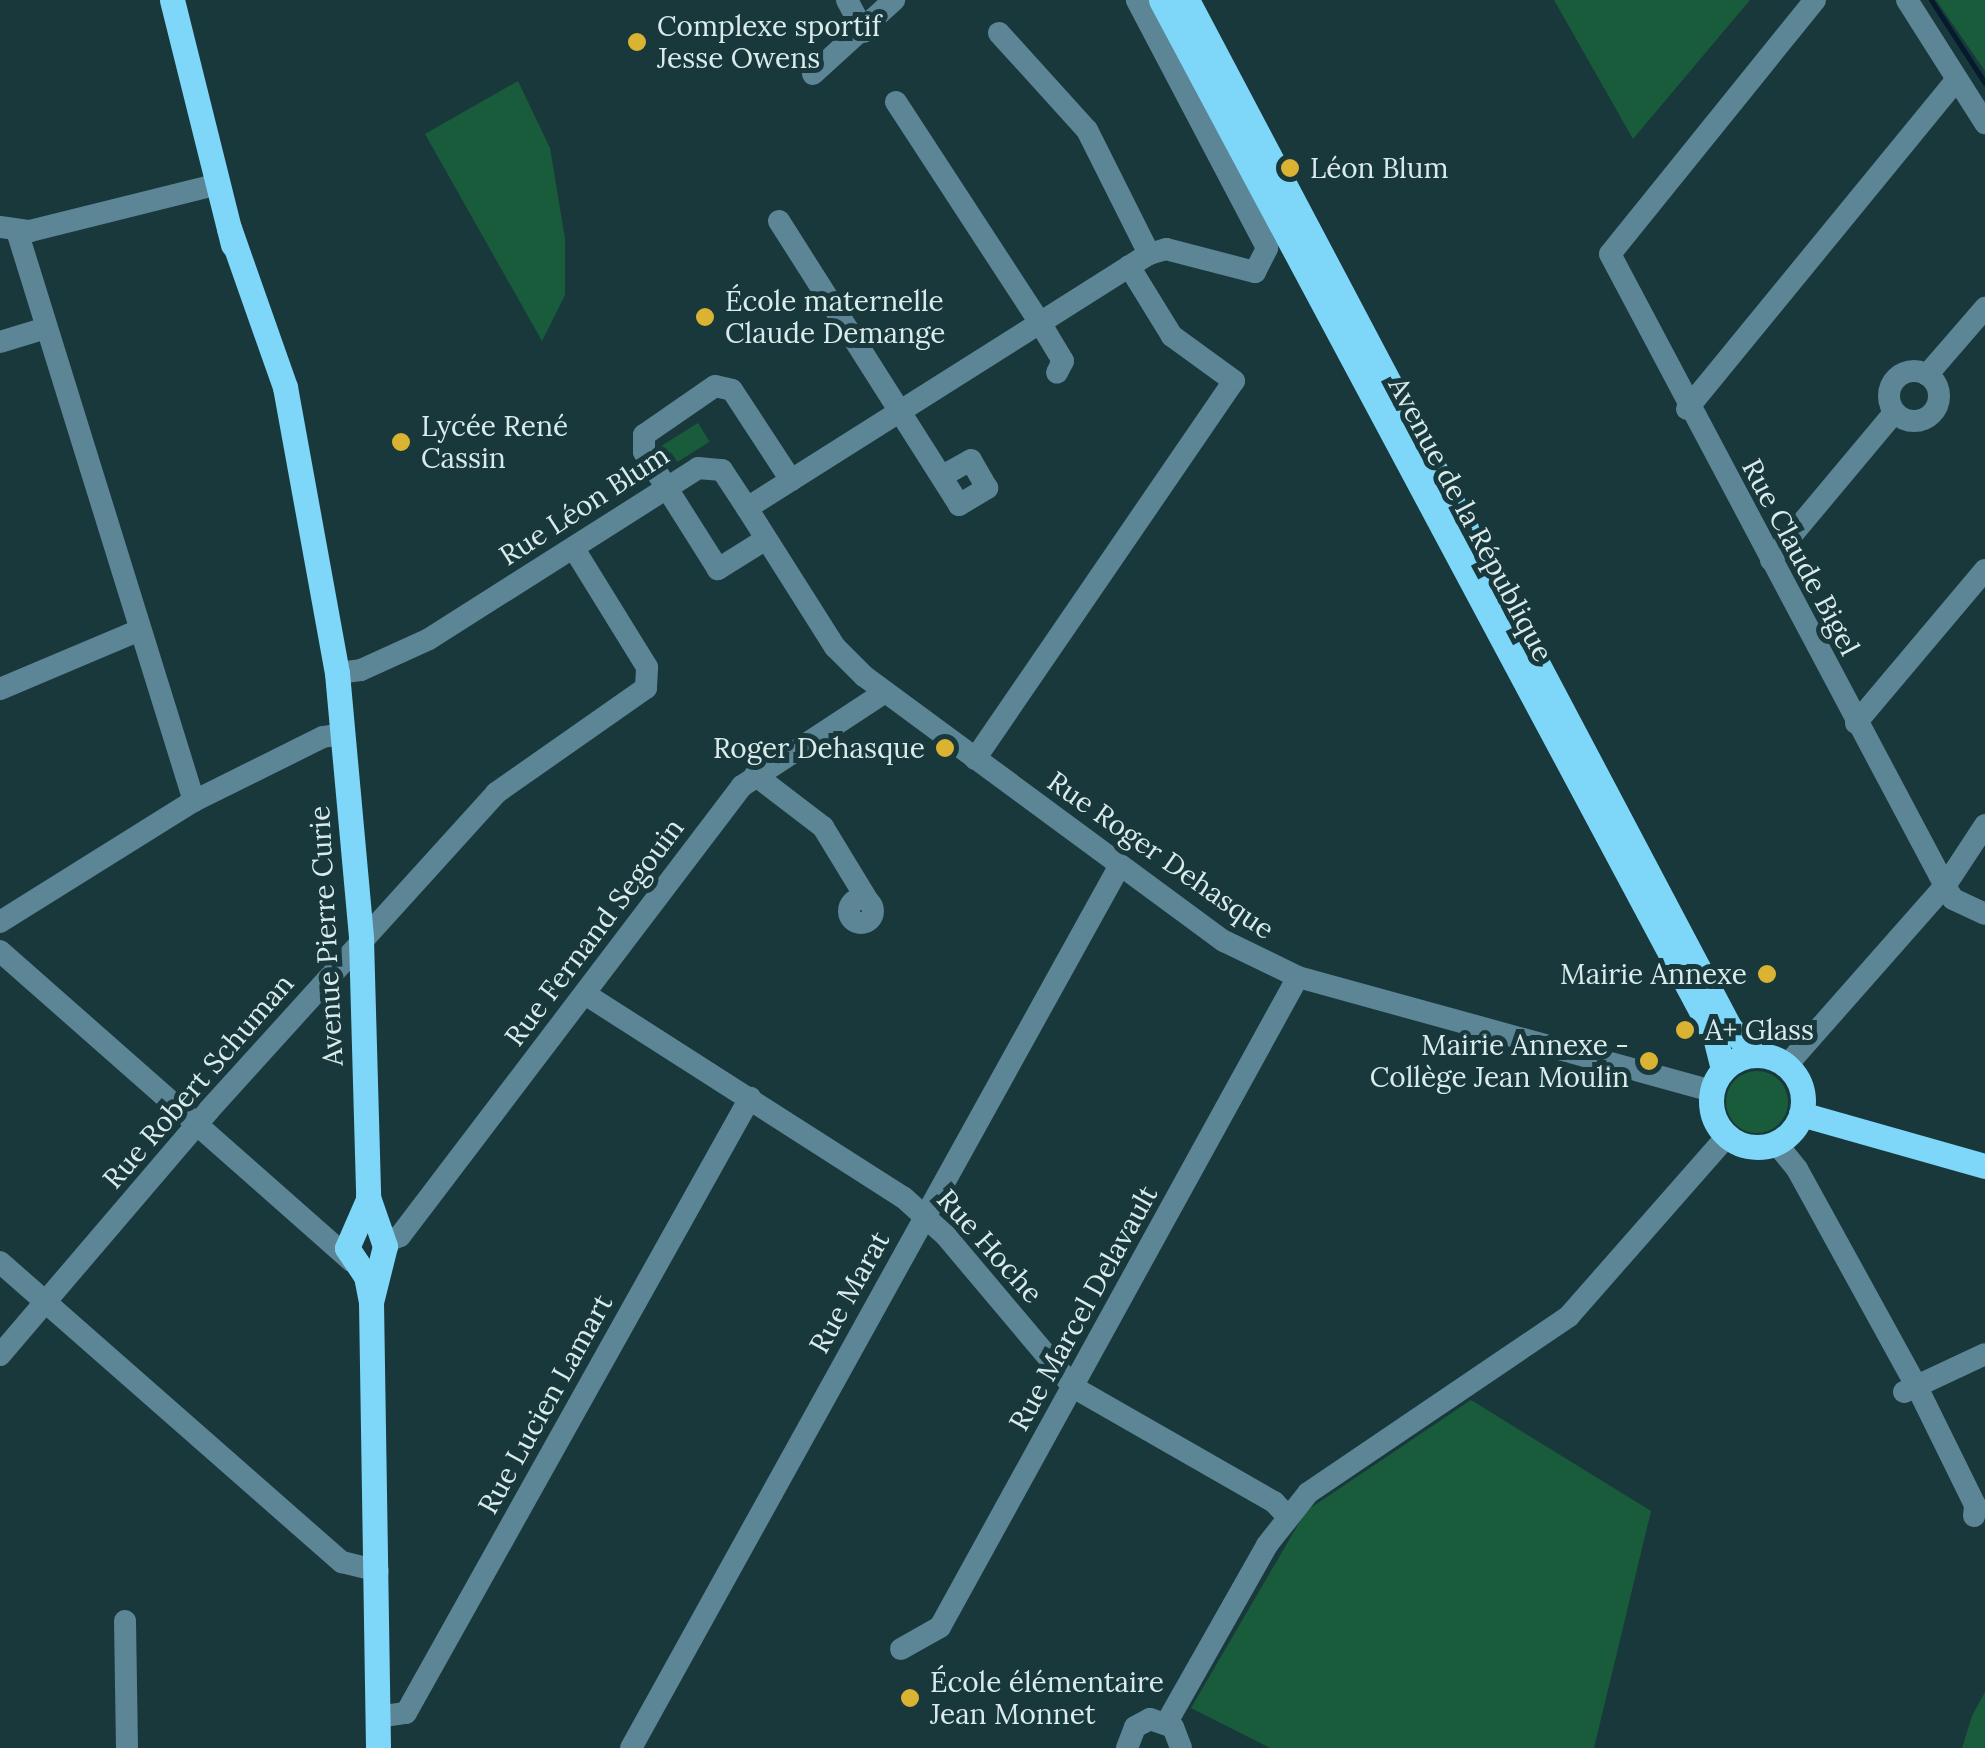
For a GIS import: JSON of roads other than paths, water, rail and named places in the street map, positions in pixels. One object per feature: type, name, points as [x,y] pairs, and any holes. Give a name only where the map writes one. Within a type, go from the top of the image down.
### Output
[{"type":"main road","name":"Avenue Pierre Curie","points":[[172,0],[324,598],[337,673],[361,939],[368,1196],[361,1247],[371,1302],[378,1748]]},
{"type":"main road","name":"Avenue de la République","points":[[1161,0],[1715,1037],[1718,1080]]},
{"type":"main road","name":"Avenue de la République","points":[[1187,0],[1730,1028],[1755,1054]]},
{"type":"main road","points":[[1755,1054],[1786,1065],[1799,1082],[1801,1114],[1776,1143],[1751,1146],[1727,1136],[1713,1116],[1718,1080],[1755,1054]]},
{"type":"main road","points":[[1801,1114],[1985,1166]]},
{"type":"street","points":[[847,0],[864,32]]},
{"type":"street","points":[[813,74],[864,32],[894,0]]},
{"type":"street","points":[[746,508],[1139,260],[1166,249],[1255,272],[1266,262],[1267,248],[1138,0]]},
{"type":"street","name":"Rue Claude Bigel","points":[[1816,0],[1610,254],[1687,409],[1945,886]]},
{"type":"street","points":[[1907,0],[1985,123]]},
{"type":"street","points":[[975,759],[1234,381],[1172,336],[1087,130],[999,32]]},
{"type":"street","points":[[1687,409],[1957,79]]},
{"type":"street","points":[[896,102],[1063,360],[1057,373]]},
{"type":"street","points":[[194,802],[46,328],[8,229],[218,184]]},
{"type":"street","points":[[779,221],[942,476]]},
{"type":"street","points":[[1894,413],[1889,390],[1897,377],[1927,374],[1985,308]]},
{"type":"street","points":[[0,342],[46,328]]},
{"type":"street","points":[[1894,413],[1910,421],[1933,412],[1939,396],[1927,374]]},
{"type":"street","points":[[766,538],[718,569],[644,452],[644,434],[715,386],[732,390],[792,480]]},
{"type":"street","points":[[1770,560],[1894,413]]},
{"type":"street","name":"Rue Léon Blum","points":[[337,673],[361,670],[429,640],[667,487],[714,466],[746,508]]},
{"type":"street","name":"Rue Roger Dehasque","points":[[746,508],[835,646],[885,692],[1224,940],[1298,978],[1718,1080]]},
{"type":"street","name":"Rue Robert Schuman","points":[[0,1355],[361,939],[496,793],[646,688],[647,666],[574,549]]},
{"type":"street","points":[[1856,724],[1985,570]]},
{"type":"street","points":[[0,689],[140,630]]},
{"type":"street","name":"Rue Fernand Segouin","points":[[361,1247],[400,1236],[754,774],[885,692]]},
{"type":"street","points":[[0,922],[194,802],[323,737],[343,734]]},
{"type":"street","points":[[754,774],[824,827],[868,901]]},
{"type":"street","points":[[1786,1065],[1945,886],[1985,825]]},
{"type":"street","name":"Rue Marat","points":[[631,1748],[1120,865]]},
{"type":"street","points":[[1945,886],[1953,899],[1985,914]]},
{"type":"street","points":[[0,952],[198,1127],[361,1247]]},
{"type":"street","name":"Rue Marcel Delavault","points":[[901,1649],[940,1627],[1298,978]]},
{"type":"street","name":"Rue Hoche","points":[[585,994],[926,1215],[1073,1386],[1274,1502],[1287,1516]]},
{"type":"street","name":"Rue Lucien Lamart","points":[[378,1717],[406,1713],[750,1098]]},
{"type":"street","points":[[1167,1722],[1287,1516],[1325,1476],[1568,1316],[1727,1136]]},
{"type":"street","points":[[1776,1143],[1790,1167],[1790,1177],[1910,1390],[1980,1526]]},
{"type":"street","points":[[0,1262],[342,1562],[378,1571]]},
{"type":"street","points":[[1910,1390],[1985,1354]]},
{"type":"street","points":[[126,1622],[127,1748]]},
{"type":"street","points":[[1127,1748],[1142,1722],[1167,1722]]},
{"type":"street","points":[[1167,1722],[1181,1748]]},
{"type":"waterway","points":[[1931,0],[1985,83]]},
{"type":"place","name":"Complexe sportif Jesse Owens","points":[[637,42]]},
{"type":"place","name":"Léon Blum","points":[[1290,168]]},
{"type":"place","name":"École maternelle Claude Demange","points":[[705,317]]},
{"type":"place","name":"Lycée René Cassin","points":[[401,442]]},
{"type":"place","name":"Roger Dehasque","points":[[945,748]]},
{"type":"place","name":"Mairie Annexe","points":[[1767,974]]},
{"type":"place","name":"A+ Glass","points":[[1685,1030]]},
{"type":"place","name":"Mairie Annexe - Collège Jean Moulin","points":[[1649,1061]]},
{"type":"place","name":"École élémentaire Jean Monnet","points":[[910,1698]]}]
